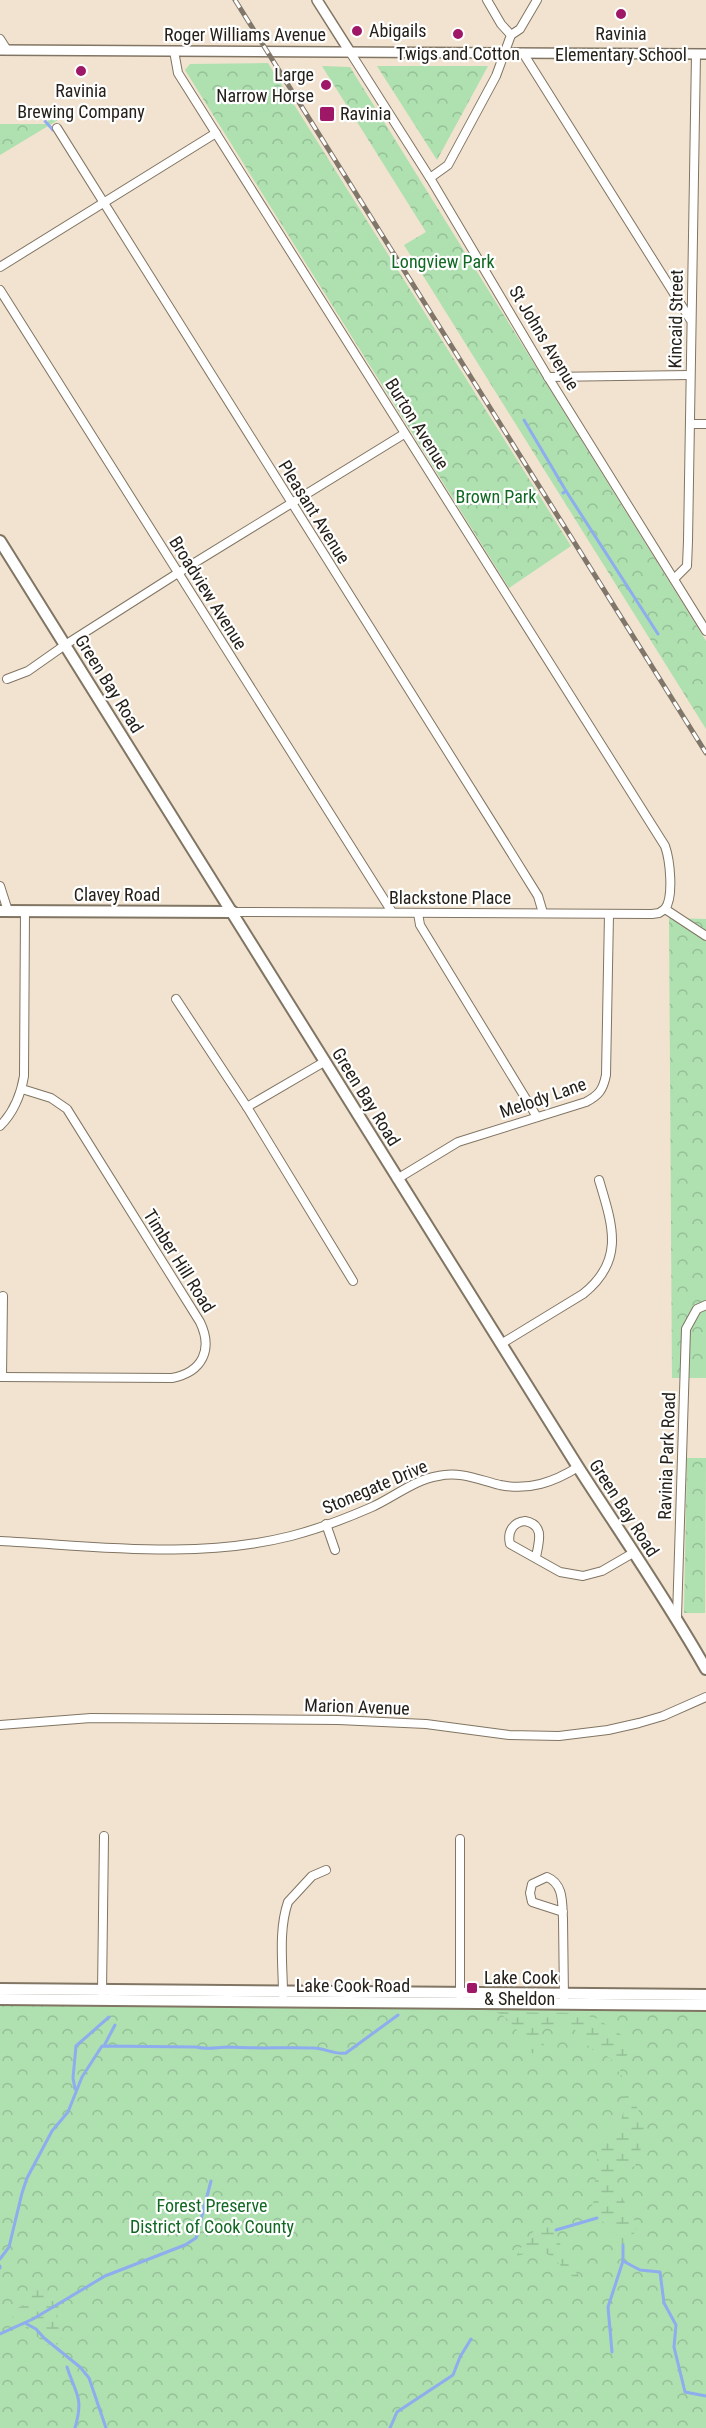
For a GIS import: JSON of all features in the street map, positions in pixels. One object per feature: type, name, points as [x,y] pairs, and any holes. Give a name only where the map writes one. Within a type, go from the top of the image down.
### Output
[{"type":"main road","name":"Green Bay Road","points":[[0,541],[578,1467],[633,1554],[677,1617],[706,1669]]},
{"type":"main road","name":"Clavey Road","points":[[4,911],[233,912]]},
{"type":"main road","name":"Lake Cook Road","points":[[0,1989],[102,1995],[283,1997],[564,1998],[706,1995]]},
{"type":"main road","name":"Lake Cook Road","points":[[0,1999],[102,1995]]},
{"type":"main road","name":"Lake Cook Road","points":[[564,1998],[706,2006]]},
{"type":"street","name":"St Johns Avenue","points":[[317,0],[430,178],[548,377],[706,630]]},
{"type":"street","points":[[487,0],[501,24],[511,35]]},
{"type":"street","points":[[430,178],[448,165],[496,76],[511,35],[520,29],[537,0]]},
{"type":"street","points":[[0,39],[3,50]]},
{"type":"street","name":"Roger Williams Avenue","points":[[3,50],[706,54]]},
{"type":"street","name":"Burton Avenue","points":[[174,51],[178,73],[665,846],[669,859],[669,902],[665,909]]},
{"type":"street","points":[[523,53],[691,321]]},
{"type":"street","name":"Kincaid Street","points":[[674,579],[687,566],[696,54]]},
{"type":"street","name":"Pleasant Avenue","points":[[57,128],[522,870],[538,897],[543,914]]},
{"type":"street","points":[[0,267],[216,133]]},
{"type":"street","name":"Broadview Avenue","points":[[0,290],[392,912]]},
{"type":"street","points":[[548,377],[690,375]]},
{"type":"street","points":[[691,424],[706,424]]},
{"type":"street","points":[[7,679],[28,671],[178,573],[404,434]]},
{"type":"street","points":[[0,885],[4,911]]},
{"type":"street","points":[[665,909],[706,936]]},
{"type":"street","name":"Blackstone Place","points":[[233,912],[652,914],[665,909]]},
{"type":"street","points":[[0,1126],[10,1115],[22,1089],[24,1076],[25,911]]},
{"type":"street","points":[[418,913],[420,925],[537,1117]]},
{"type":"street","name":"Melody Lane","points":[[397,1179],[458,1142],[586,1102],[598,1096],[604,1086],[609,914]]},
{"type":"street","points":[[176,999],[247,1107],[353,1281]]},
{"type":"street","points":[[247,1107],[324,1062]]},
{"type":"street","name":"Timber Hill Road","points":[[1,1377],[172,1378],[191,1372],[204,1356],[207,1342],[200,1322],[67,1109],[51,1098],[22,1089]]},
{"type":"street","points":[[501,1344],[583,1294],[604,1272],[610,1258],[613,1236],[599,1180]]},
{"type":"street","points":[[1,1377],[3,1296]]},
{"type":"street","name":"Ravinia Park Road","points":[[677,1617],[686,1329],[697,1309],[706,1305]]},
{"type":"street","name":"Stonegate Drive","points":[[0,1541],[132,1549],[194,1550],[249,1544],[291,1536],[326,1524],[373,1506],[435,1476],[460,1474],[500,1485],[533,1486],[548,1482],[578,1467]]},
{"type":"street","points":[[536,1557],[540,1532],[538,1528],[525,1521],[515,1524],[509,1533],[510,1544],[561,1572],[584,1576],[602,1571],[633,1554]]},
{"type":"street","points":[[326,1524],[335,1550]]},
{"type":"street","name":"Marion Avenue","points":[[0,1725],[91,1718],[338,1720],[426,1724],[509,1735],[559,1736],[608,1730],[639,1723],[663,1716],[706,1697]]},
{"type":"street","points":[[102,1995],[104,1836]]},
{"type":"street","points":[[460,1839],[460,1998]]},
{"type":"street","points":[[283,1997],[283,1927],[288,1902],[312,1876],[326,1870]]},
{"type":"street","points":[[563,1912],[532,1902],[530,1893],[532,1884],[547,1877],[554,1880],[561,1891],[563,1912],[564,1998]]},
{"type":"green space","name":"Brown Park","points":[[268,63],[571,546],[509,588],[185,70],[190,64]]},
{"type":"green space","name":"Longview Park","points":[[322,66],[350,67],[706,641],[706,729],[404,245],[426,232]]},
{"type":"green space","points":[[377,66],[488,66],[437,160]]},
{"type":"green space","points":[[48,113],[61,113],[63,117],[0,155],[0,124],[48,124]]},
{"type":"green space","points":[[669,918],[706,919],[706,1378],[672,1378]]},
{"type":"green space","points":[[687,1458],[706,1458],[705,1613],[684,1613]]},
{"type":"green space","name":"Forest Preserve District of Cook County","points":[[0,2003],[706,2009],[706,2428],[0,2428]]},
{"type":"green space","points":[[496,2012],[576,2013],[596,2018],[626,2038],[629,2046],[628,2054],[619,2064],[621,2073],[647,2131],[635,2166],[622,2171],[615,2179],[619,2193],[636,2223],[637,2230],[623,2245],[607,2225],[590,2212],[595,2197],[593,2189],[597,2174],[597,2142],[616,2127],[623,2113],[624,2096],[619,2071],[610,2058],[593,2050],[575,2030],[565,2025],[550,2026],[541,2032],[545,2051],[535,2054],[526,2051],[516,2028]]},
{"type":"green space","points":[[547,2222],[557,2235],[564,2255],[582,2284],[546,2254],[538,2252],[516,2257],[528,2237]]},
{"type":"green space","points":[[38,2289],[60,2306],[57,2318],[62,2339],[57,2343],[46,2344],[10,2315],[29,2301],[33,2292]]},
{"type":"waterway","points":[[45,121],[53,130]]},
{"type":"waterway","points":[[524,420],[566,491]]},
{"type":"waterway","points":[[563,493],[566,491],[658,634]]},
{"type":"waterway","points":[[0,2259],[9,2247],[27,2178],[52,2131],[68,2112],[82,2077],[102,2046],[314,2048],[346,2053],[398,2015]]},
{"type":"waterway","points":[[75,2089],[73,2078],[76,2046],[109,2017]]},
{"type":"waterway","points":[[105,2044],[115,2025]]},
{"type":"waterway","points":[[0,2334],[33,2319],[105,2276],[185,2245],[196,2238],[211,2181]]},
{"type":"waterway","points":[[556,2230],[597,2218]]},
{"type":"waterway","points":[[623,2245],[623,2261],[640,2270],[660,2272],[664,2303],[676,2325],[674,2347],[685,2392],[706,2396]]},
{"type":"waterway","points":[[612,2352],[608,2307],[623,2261]]},
{"type":"waterway","points":[[25,2323],[36,2329],[80,2367],[89,2378],[106,2428]]},
{"type":"waterway","points":[[390,2428],[397,2412],[453,2375],[471,2339]]},
{"type":"waterway","points":[[67,2367],[79,2402],[75,2428]]},
{"type":"railway","points":[[235,0],[706,753]]},
{"type":"place","name":"Ravinia Elementary School","points":[[621,14]]},
{"type":"place","name":"Abigails","points":[[357,31]]},
{"type":"place","name":"Twigs and Cotton","points":[[458,34]]},
{"type":"place","name":"Ravinia Brewing Company","points":[[81,71]]},
{"type":"place","name":"Large Narrow Horse","points":[[326,85]]},
{"type":"place","name":"Ravinia","points":[[327,114]]},
{"type":"place","name":"Lake Cook & Sheldon","points":[[472,1988]]}]
